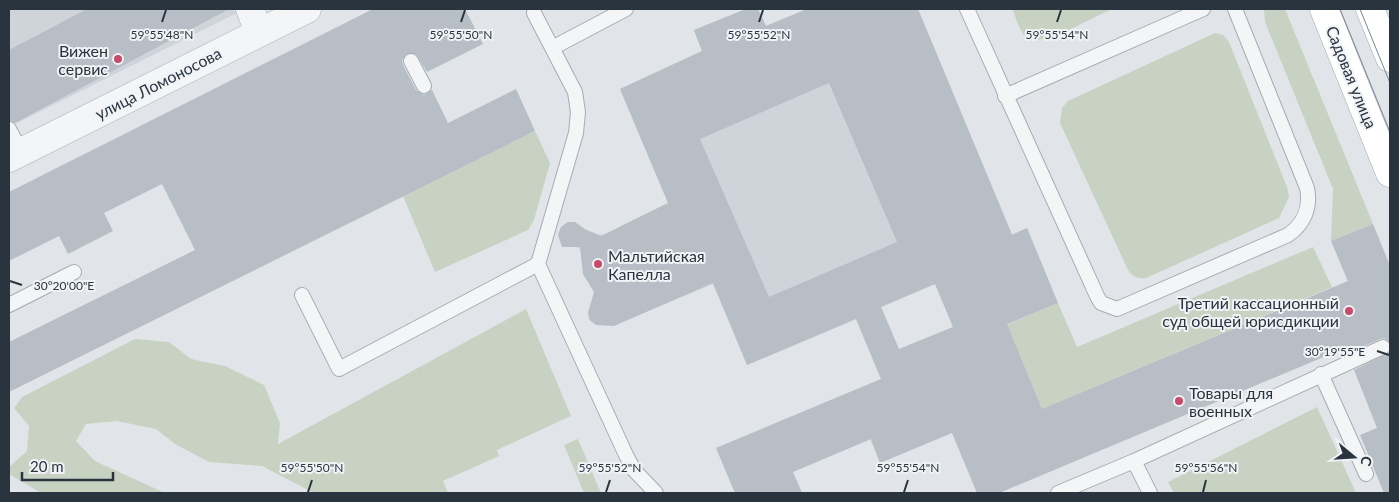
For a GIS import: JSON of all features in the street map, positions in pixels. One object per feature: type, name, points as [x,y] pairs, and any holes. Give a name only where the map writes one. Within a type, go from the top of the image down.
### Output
[{"type":"main road","name":"Садовая улица","points":[[1324,9],[1390,173]]},
{"type":"main road","points":[[1370,9],[1390,58]]},
{"type":"street","name":"улица Ломоносова","points":[[13,146],[255,21],[307,9]]},
{"type":"lane","points":[[552,48],[626,9]]},
{"type":"lane","points":[[967,9],[1097,296],[1101,303],[1117,309],[1288,235],[1297,229],[1307,210],[1309,197],[1307,188],[1235,9]]},
{"type":"lane","points":[[1005,96],[1203,9]]},
{"type":"lane","points":[[534,13],[574,92],[578,112],[576,133],[538,264],[626,455],[634,470],[656,493]]},
{"type":"lane","points":[[411,61],[424,86]]},
{"type":"lane","points":[[302,295],[339,369],[538,264]]},
{"type":"lane","points":[[9,306],[74,272]]},
{"type":"lane","points":[[1058,493],[1134,461],[1383,347]]},
{"type":"lane","points":[[1321,374],[1366,474]]},
{"type":"lane","points":[[1134,461],[1150,493]]},
{"type":"shaded area","points":[[9,9],[245,9],[9,127]]},
{"type":"shaded area","points":[[746,9],[758,9],[766,26],[807,9],[918,9],[1012,234],[1027,228],[1058,303],[1007,325],[1042,409],[1348,281],[1331,241],[1373,224],[1390,266],[1390,329],[999,493],[977,493],[915,343],[953,327],[935,284],[881,307],[936,439],[880,463],[870,439],[793,472],[802,493],[735,493],[716,448],[881,379],[856,319],[747,365],[713,284],[612,326],[610,321],[604,325],[596,325],[589,320],[590,305],[596,301],[585,251],[575,247],[558,235],[561,227],[568,222],[600,235],[622,232],[619,227],[668,203],[620,89],[702,51],[694,30]]},
{"type":"green space","points":[[1012,9],[1112,9],[1057,34],[1036,40],[1029,39],[1023,34]]},
{"type":"green space","points":[[1264,9],[1285,9],[1373,224],[1331,241],[1333,189],[1265,22]]},
{"type":"green space","points":[[1215,33],[1223,35],[1229,42],[1287,187],[1289,197],[1279,218],[1146,278],[1138,278],[1128,270],[1060,123],[1062,108],[1068,101]]},
{"type":"green space","points":[[535,131],[550,163],[534,220],[528,230],[435,272],[403,196]]},
{"type":"green space","points":[[1313,247],[1332,287],[1042,409],[1007,325],[1058,303],[1077,347]]},
{"type":"green space","points":[[526,309],[571,416],[497,450],[499,456],[443,481],[448,493],[314,493],[262,466],[209,462],[175,444],[156,429],[117,421],[86,424],[76,441],[95,461],[165,493],[41,493],[9,474],[9,467],[27,451],[29,426],[14,408],[22,397],[135,339],[169,342],[191,359],[225,366],[264,385],[280,423],[278,444]]},
{"type":"green space","points":[[1317,407],[1356,493],[1174,493],[1168,482]]},
{"type":"green space","points":[[578,439],[601,493],[584,493],[564,445]]},
{"type":"building","points":[[87,9],[229,9],[15,123],[9,120],[9,50]]},
{"type":"building","points":[[373,9],[465,9],[483,44],[427,72],[416,54],[407,54],[402,60],[403,65],[416,90],[424,95],[432,90],[448,123],[516,89],[535,131],[9,392],[9,342],[195,250],[162,184],[104,213],[113,231],[68,254],[59,236],[9,261],[9,192]]},
{"type":"building","points":[[746,9],[758,9],[766,26],[807,9],[918,9],[1012,235],[1027,228],[1058,303],[1007,324],[1042,409],[1348,281],[1331,241],[1373,224],[1390,266],[1390,342],[1384,338],[1380,339],[1347,354],[1345,348],[999,493],[977,493],[952,433],[880,463],[871,439],[793,472],[802,493],[735,493],[716,448],[881,379],[856,319],[747,365],[713,283],[614,326],[596,325],[590,320],[588,313],[594,292],[583,274],[580,247],[562,247],[558,235],[561,227],[568,222],[575,222],[586,230],[601,236],[668,203],[620,89],[702,51],[694,30]],"holes":[[[829,83],[897,242],[769,297],[700,139]],[[935,284],[953,327],[899,349],[881,307]]]},
{"type":"building","points":[[1390,352],[1390,493],[1384,493],[1360,435],[1377,428],[1354,370]]},
{"type":"tram line","points":[[1340,9],[1390,132]]},
{"type":"tram line","points":[[1360,9],[1390,83]]},
{"type":"place","name":"Вижен сервис","points":[[118,59]]},
{"type":"place","name":"Мальтийская Капелла","points":[[598,264]]},
{"type":"place","name":"Третий кассационный суд общей юрисдикции","points":[[1349,311]]},
{"type":"place","name":"Товары для военных","points":[[1179,401]]}]
